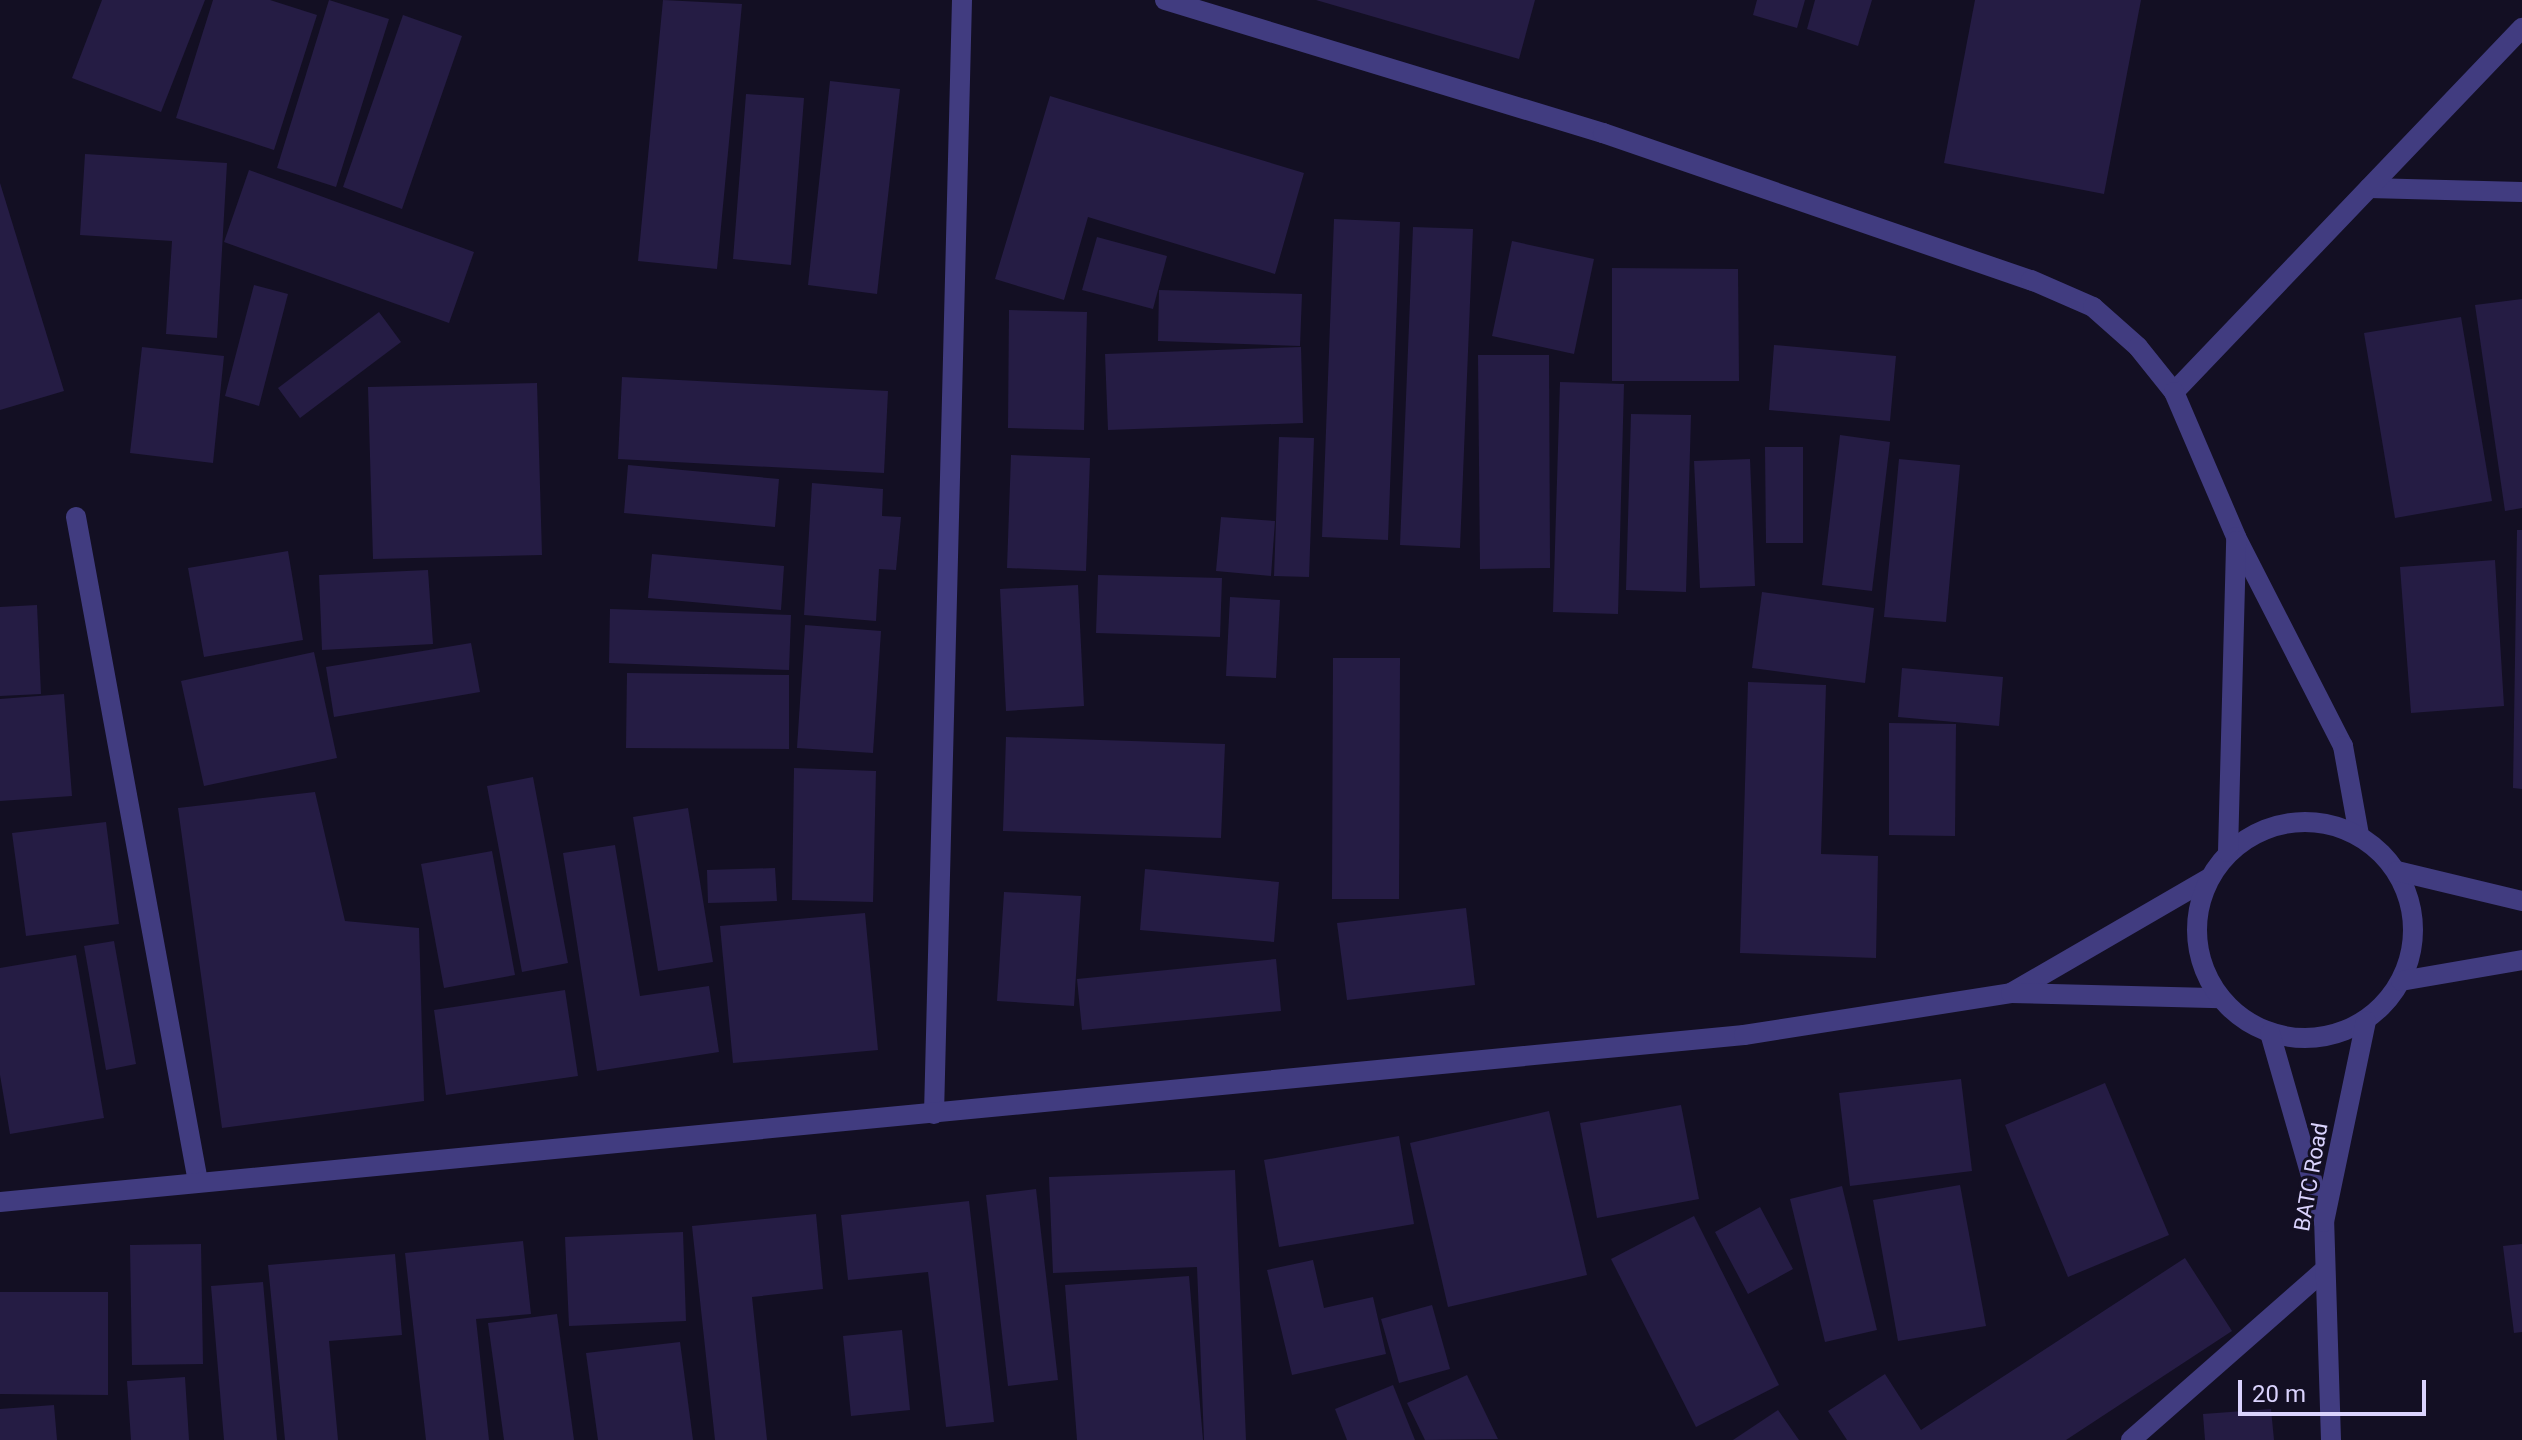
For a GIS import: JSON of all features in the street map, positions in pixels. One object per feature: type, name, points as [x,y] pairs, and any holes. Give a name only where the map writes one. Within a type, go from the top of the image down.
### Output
[{"type":"street","points":[[934,1114],[962,0]]},
{"type":"street","points":[[1165,0],[1603,133],[2031,280],[2093,307],[2138,347],[2174,392],[2236,537],[2343,746],[2359,835]]},
{"type":"street","points":[[2174,392],[2522,28]]},
{"type":"street","points":[[2369,188],[2522,192]]},
{"type":"street","points":[[76,517],[198,1182]]},
{"type":"street","points":[[2228,852],[2236,537]]},
{"type":"street","points":[[2291,821],[2326,822],[2359,835],[2397,871],[2411,906],[2413,945],[2401,981],[2366,1021],[2314,1037],[2270,1033],[2221,998],[2196,941],[2198,908],[2209,878],[2228,852],[2257,831],[2291,821]]},
{"type":"street","points":[[2397,871],[2522,901]]},
{"type":"street","points":[[2011,993],[2209,878]]},
{"type":"street","points":[[2401,981],[2522,960]]},
{"type":"street","points":[[0,1202],[1744,1035],[2011,993],[2221,998]]},
{"type":"street","name":"BATC Road","points":[[2331,1440],[2322,1272],[2324,1222],[2366,1021]]},
{"type":"street","points":[[2270,1033],[2324,1222]]},
{"type":"street","points":[[2131,1440],[2322,1272]]},
{"type":"building","points":[[102,0],[205,0],[161,112],[72,78]]},
{"type":"building","points":[[213,0],[270,0],[317,15],[274,150],[176,118]]},
{"type":"building","points":[[329,0],[389,19],[336,187],[277,168]]},
{"type":"building","points":[[663,0],[742,4],[717,269],[638,261]]},
{"type":"building","points":[[1316,0],[1535,0],[1519,59]]},
{"type":"building","points":[[1757,0],[1805,0],[1797,28],[1753,15]]},
{"type":"building","points":[[1815,0],[1872,0],[1858,46],[1807,29]]},
{"type":"building","points":[[1975,0],[2141,0],[2104,194],[1944,163]]},
{"type":"building","points":[[403,15],[462,36],[402,209],[343,187]]},
{"type":"building","points":[[830,81],[900,89],[877,294],[808,285]]},
{"type":"building","points":[[746,94],[804,98],[791,265],[733,259]]},
{"type":"building","points":[[1050,96],[1304,173],[1275,274],[1088,217],[1064,300],[995,279]]},
{"type":"building","points":[[85,154],[227,163],[217,338],[166,334],[172,241],[80,235]]},
{"type":"building","points":[[249,170],[474,252],[449,323],[224,242]]},
{"type":"building","points":[[0,183],[64,391],[0,410]]},
{"type":"building","points":[[1334,219],[1400,222],[1388,540],[1322,537]]},
{"type":"building","points":[[1413,227],[1473,229],[1460,548],[1400,545]]},
{"type":"building","points":[[1097,237],[1167,256],[1153,309],[1082,290]]},
{"type":"building","points":[[1512,241],[1594,259],[1574,354],[1492,336]]},
{"type":"building","points":[[1612,268],[1738,269],[1739,381],[1612,381]]},
{"type":"building","points":[[254,285],[288,294],[259,406],[225,396]]},
{"type":"building","points":[[1159,290],[1302,294],[1300,346],[1158,341]]},
{"type":"building","points":[[2522,299],[2522,508],[2505,511],[2475,305]]},
{"type":"building","points":[[1009,310],[1087,312],[1084,430],[1008,428]]},
{"type":"building","points":[[379,312],[401,342],[300,418],[278,388]]},
{"type":"building","points":[[2461,317],[2492,501],[2395,518],[2364,333]]},
{"type":"building","points":[[1774,345],[1896,356],[1890,421],[1769,410]]},
{"type":"building","points":[[142,347],[224,356],[213,463],[130,453]]},
{"type":"building","points":[[1301,347],[1303,423],[1108,430],[1105,354]]},
{"type":"building","points":[[1478,355],[1549,355],[1550,568],[1480,569]]},
{"type":"building","points":[[622,377],[888,391],[884,473],[618,459]]},
{"type":"building","points":[[1560,382],[1624,384],[1618,614],[1553,612]]},
{"type":"building","points":[[537,383],[542,555],[373,559],[368,387]]},
{"type":"building","points":[[1631,414],[1691,415],[1686,592],[1626,590]]},
{"type":"building","points":[[1840,435],[1890,442],[1872,591],[1822,585]]},
{"type":"building","points":[[1279,437],[1314,438],[1309,577],[1274,576]]},
{"type":"building","points":[[1765,447],[1803,447],[1803,543],[1766,543]]},
{"type":"building","points":[[1011,455],[1090,458],[1086,571],[1007,568]]},
{"type":"building","points":[[1750,459],[1755,586],[1700,588],[1694,461]]},
{"type":"building","points":[[1899,459],[1960,465],[1946,622],[1884,617]]},
{"type":"building","points":[[628,465],[779,479],[775,527],[624,513]]},
{"type":"building","points":[[812,483],[883,489],[882,516],[901,517],[896,570],[879,569],[876,621],[804,615]]},
{"type":"building","points":[[1221,517],[1275,521],[1271,576],[1216,571]]},
{"type":"building","points":[[2517,530],[2522,530],[2522,789],[2513,788]]},
{"type":"building","points":[[288,551],[303,640],[204,657],[188,568]]},
{"type":"building","points":[[652,554],[784,566],[781,610],[648,598]]},
{"type":"building","points":[[2495,560],[2504,706],[2411,713],[2400,567]]},
{"type":"building","points":[[428,570],[433,644],[322,650],[319,575]]},
{"type":"building","points":[[1098,575],[1222,578],[1220,637],[1096,633]]},
{"type":"building","points":[[1078,585],[1084,706],[1006,711],[1000,589]]},
{"type":"building","points":[[1762,592],[1874,608],[1865,683],[1752,668]]},
{"type":"building","points":[[1230,597],[1280,600],[1276,678],[1226,676]]},
{"type":"building","points":[[37,605],[41,694],[0,696],[0,607]]},
{"type":"building","points":[[610,609],[791,615],[789,670],[609,663]]},
{"type":"building","points":[[805,625],[881,631],[873,753],[797,748]]},
{"type":"building","points":[[471,643],[480,692],[334,717],[326,667]]},
{"type":"building","points":[[314,652],[337,758],[204,786],[181,681]]},
{"type":"building","points":[[1333,658],[1400,658],[1399,899],[1332,899]]},
{"type":"building","points":[[1902,668],[2003,677],[1999,726],[1898,717]]},
{"type":"building","points":[[627,673],[789,675],[789,749],[626,748]]},
{"type":"building","points":[[1748,682],[1826,685],[1821,854],[1878,856],[1876,958],[1740,953]]},
{"type":"building","points":[[64,694],[72,796],[0,801],[0,699]]},
{"type":"building","points":[[1889,723],[1956,724],[1955,836],[1889,835]]},
{"type":"building","points":[[1006,737],[1225,744],[1221,838],[1003,831]]},
{"type":"building","points":[[794,768],[876,771],[873,902],[792,900]]},
{"type":"building","points":[[533,777],[568,963],[522,972],[487,786]]},
{"type":"building","points":[[315,792],[345,921],[419,928],[424,1101],[222,1128],[178,808]]},
{"type":"building","points":[[688,808],[713,962],[658,971],[633,817]]},
{"type":"building","points":[[106,822],[119,924],[26,936],[12,833]]},
{"type":"building","points":[[615,845],[640,996],[709,986],[719,1052],[597,1071],[563,853]]},
{"type":"building","points":[[492,851],[515,975],[444,988],[421,864]]},
{"type":"building","points":[[775,868],[777,901],[708,903],[707,870]]},
{"type":"building","points":[[1145,869],[1279,882],[1274,942],[1140,930]]},
{"type":"building","points":[[1004,892],[1081,896],[1074,1006],[997,1001]]},
{"type":"building","points":[[1466,908],[1475,985],[1347,1000],[1337,923]]},
{"type":"building","points":[[865,913],[878,1050],[733,1063],[720,926]]},
{"type":"building","points":[[114,941],[136,1064],[106,1070],[84,946]]},
{"type":"building","points":[[76,955],[104,1118],[10,1134],[0,1075],[0,968]]},
{"type":"building","points":[[1276,959],[1281,1011],[1082,1030],[1077,979]]},
{"type":"building","points":[[565,990],[578,1076],[446,1095],[434,1010]]},
{"type":"building","points":[[1961,1079],[1972,1171],[1850,1186],[1839,1093]]},
{"type":"building","points":[[2105,1083],[2169,1235],[2068,1277],[2005,1125]]},
{"type":"building","points":[[1681,1105],[1699,1199],[1597,1218],[1580,1123]]},
{"type":"building","points":[[1549,1111],[1587,1275],[1448,1307],[1410,1143]]},
{"type":"building","points":[[1399,1136],[1414,1224],[1279,1247],[1264,1160]]},
{"type":"building","points":[[1235,1170],[1246,1440],[1204,1440],[1197,1267],[1053,1273],[1049,1177]]},
{"type":"building","points":[[1960,1185],[1986,1326],[1898,1341],[1873,1200]]},
{"type":"building","points":[[1842,1186],[1877,1330],[1825,1342],[1790,1199]]},
{"type":"building","points":[[1036,1189],[1058,1380],[1008,1386],[986,1195]]},
{"type":"building","points":[[969,1201],[994,1422],[946,1427],[928,1272],[848,1280],[841,1215]]},
{"type":"building","points":[[1760,1207],[1793,1269],[1748,1294],[1715,1232]]},
{"type":"building","points":[[816,1214],[823,1289],[752,1297],[767,1440],[715,1440],[692,1226]]},
{"type":"building","points":[[1694,1216],[1779,1385],[1696,1427],[1611,1259]]},
{"type":"building","points":[[683,1232],[686,1321],[569,1326],[565,1237]]},
{"type":"building","points":[[523,1241],[531,1314],[476,1319],[489,1440],[426,1440],[405,1253]]},
{"type":"building","points":[[201,1244],[203,1364],[132,1365],[130,1245]]},
{"type":"building","points":[[2522,1244],[2522,1332],[2514,1333],[2503,1246]]},
{"type":"building","points":[[395,1254],[402,1335],[329,1341],[338,1440],[285,1440],[268,1265]]},
{"type":"building","points":[[2185,1258],[2232,1331],[2066,1440],[1847,1440],[1828,1411],[1885,1374],[1921,1430]]},
{"type":"building","points":[[1313,1260],[1324,1308],[1373,1297],[1386,1354],[1292,1375],[1267,1270]]},
{"type":"building","points":[[1189,1276],[1203,1440],[1077,1440],[1065,1285]]},
{"type":"building","points":[[263,1282],[277,1440],[224,1440],[211,1286]]},
{"type":"building","points":[[0,1292],[108,1292],[108,1395],[0,1394]]},
{"type":"building","points":[[1432,1305],[1450,1369],[1399,1383],[1381,1319]]},
{"type":"building","points":[[557,1314],[574,1440],[504,1440],[488,1323]]},
{"type":"building","points":[[902,1330],[910,1410],[851,1416],[843,1336]]},
{"type":"building","points":[[680,1342],[693,1440],[598,1440],[586,1353]]},
{"type":"building","points":[[1467,1375],[1498,1439],[1425,1440],[1407,1403]]},
{"type":"building","points":[[185,1377],[189,1440],[131,1440],[127,1381]]},
{"type":"building","points":[[1393,1385],[1415,1440],[1347,1440],[1335,1409]]},
{"type":"building","points":[[54,1405],[57,1440],[0,1440],[0,1409]]},
{"type":"building","points":[[2271,1409],[2274,1440],[2205,1440],[2203,1414]]},
{"type":"building","points":[[1778,1410],[1799,1440],[1733,1440]]}]
